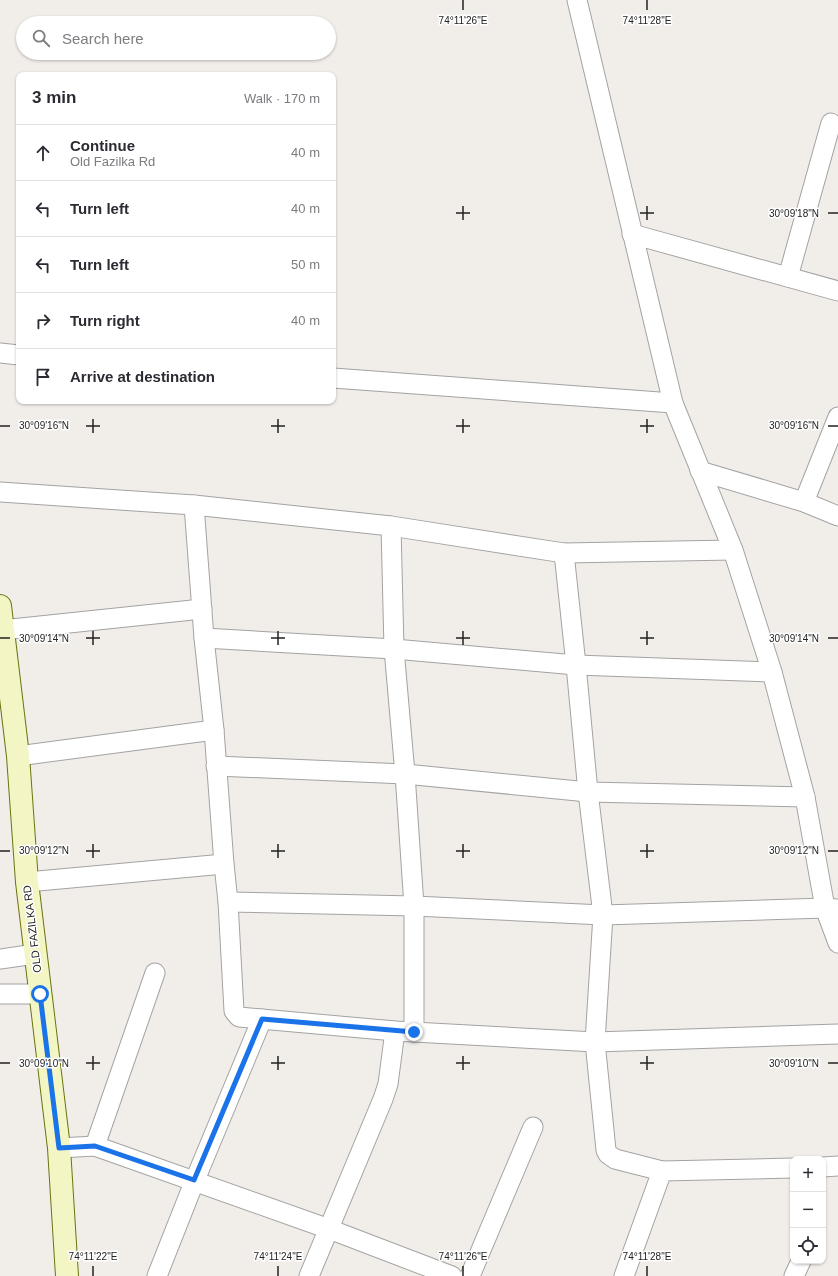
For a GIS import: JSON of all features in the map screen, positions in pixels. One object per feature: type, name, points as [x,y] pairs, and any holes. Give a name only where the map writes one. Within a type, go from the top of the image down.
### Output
[{"type":"main road","name":"OLD FAZILKA RD","points":[[0,606],[5,699],[18,756],[27,882],[59,1148],[68,1276]]},
{"type":"street","points":[[577,0],[673,403],[733,550],[772,672],[805,797],[832,909],[838,943]]},
{"type":"street","points":[[788,277],[831,123]]},
{"type":"street","points":[[632,234],[838,291]]},
{"type":"street","points":[[0,353],[16,355]]},
{"type":"street","points":[[336,378],[673,403]]},
{"type":"street","points":[[804,502],[838,416]]},
{"type":"street","points":[[700,471],[804,502],[838,516]]},
{"type":"street","points":[[0,492],[194,505],[391,526],[564,553],[733,550]]},
{"type":"street","points":[[194,505],[204,638],[214,730],[228,902],[234,1011],[239,1017],[395,1031],[595,1042],[838,1034]]},
{"type":"street","points":[[391,526],[394,649],[405,774],[414,906],[414,1032]]},
{"type":"street","points":[[564,553],[588,792],[603,915],[595,1042],[606,1150],[608,1154],[615,1159],[662,1171],[790,1168]]},
{"type":"street","points":[[2,630],[202,609]]},
{"type":"street","points":[[204,638],[394,649],[576,665],[772,672]]},
{"type":"street","points":[[18,756],[214,730]]},
{"type":"street","points":[[216,766],[405,774],[588,792],[805,797]]},
{"type":"street","points":[[27,882],[224,864]]},
{"type":"street","points":[[228,902],[414,906],[603,915],[832,909]]},
{"type":"street","points":[[0,959],[35,954]]},
{"type":"street","points":[[95,1146],[155,973]]},
{"type":"street","points":[[0,994],[40,994]]},
{"type":"street","points":[[157,1276],[194,1180],[262,1019]]},
{"type":"street","points":[[309,1276],[383,1099],[388,1084],[395,1031]]},
{"type":"street","points":[[470,1276],[533,1127]]},
{"type":"street","points":[[59,1148],[95,1146],[328,1228],[452,1276]]},
{"type":"street","points":[[826,1167],[838,1166]]},
{"type":"street","points":[[624,1276],[662,1171]]},
{"type":"street","points":[[794,1276],[799,1264]]},
{"type":"route","points":[[40,994],[59,1148],[95,1146],[194,1180],[262,1019],[414,1032]]}]
